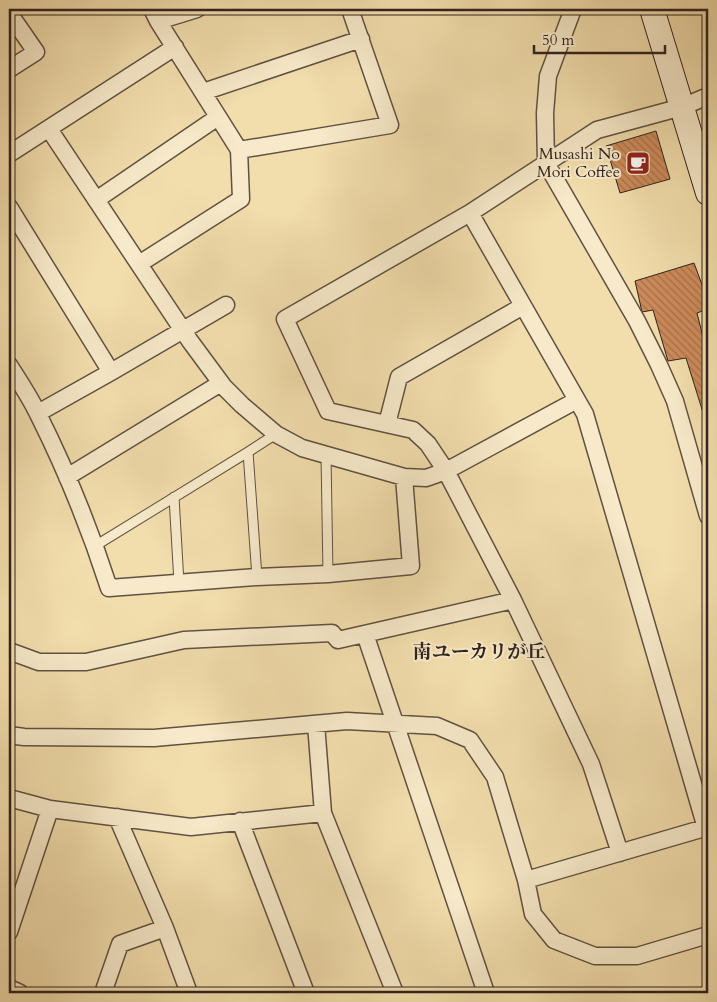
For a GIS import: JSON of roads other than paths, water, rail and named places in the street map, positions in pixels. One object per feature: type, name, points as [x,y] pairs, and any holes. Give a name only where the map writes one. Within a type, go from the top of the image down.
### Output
[{"type":"street","points":[[139,264],[241,199],[238,150],[155,15],[197,9]]},
{"type":"street","points":[[238,150],[390,126],[350,9]]},
{"type":"street","points":[[574,9],[548,76],[546,163],[637,321],[659,365],[675,401],[708,516]]},
{"type":"street","points":[[652,9],[708,193]]},
{"type":"street","points":[[9,13],[36,52],[11,68]]},
{"type":"street","points":[[203,92],[361,39]]},
{"type":"street","points":[[9,154],[175,47]]},
{"type":"street","points":[[620,853],[591,764],[513,600],[446,471],[428,444],[414,430],[328,412],[285,319],[470,213],[597,130],[682,107],[708,96]]},
{"type":"street","points":[[96,200],[218,117]]},
{"type":"street","points":[[49,129],[183,331],[220,383],[276,434],[302,448],[404,477],[426,478],[446,471],[577,400]]},
{"type":"street","points":[[9,207],[111,372]]},
{"type":"street","points":[[470,213],[585,414],[707,827],[526,880]]},
{"type":"street","points":[[38,413],[226,306]]},
{"type":"street","points":[[387,424],[399,377],[523,306]]},
{"type":"street","points":[[9,365],[38,413],[67,476],[95,546],[109,588],[257,577],[328,574],[411,566],[404,477]]},
{"type":"street","points":[[67,476],[220,383]]},
{"type":"street","points":[[9,652],[38,662],[86,662],[184,640],[332,633],[338,640],[513,600]]},
{"type":"street","points":[[365,634],[485,990],[488,993]]},
{"type":"street","points":[[9,735],[24,737],[154,738],[347,721],[437,726],[470,740],[495,778],[526,880],[533,914],[554,940],[595,956],[637,956],[708,935]]},
{"type":"street","points":[[316,724],[323,813],[394,993]]},
{"type":"street","points":[[9,798],[50,809],[191,826],[323,813]]},
{"type":"street","points":[[9,932],[50,809]]},
{"type":"street","points":[[117,818],[166,928],[189,993]]},
{"type":"street","points":[[240,821],[306,993]]},
{"type":"street","points":[[103,993],[120,944],[166,928]]},
{"type":"street","points":[[9,988],[20,993]]},
{"type":"lane","points":[[95,546],[276,434]]},
{"type":"lane","points":[[248,452],[257,577]]},
{"type":"lane","points":[[326,455],[328,574]]},
{"type":"lane","points":[[174,497],[179,583]]},
{"type":"place","name":"Musashi No Mori Coffee","points":[[638,163]]},
{"type":"district","name":"南ユーカリが丘","points":[[479,652]]}]
